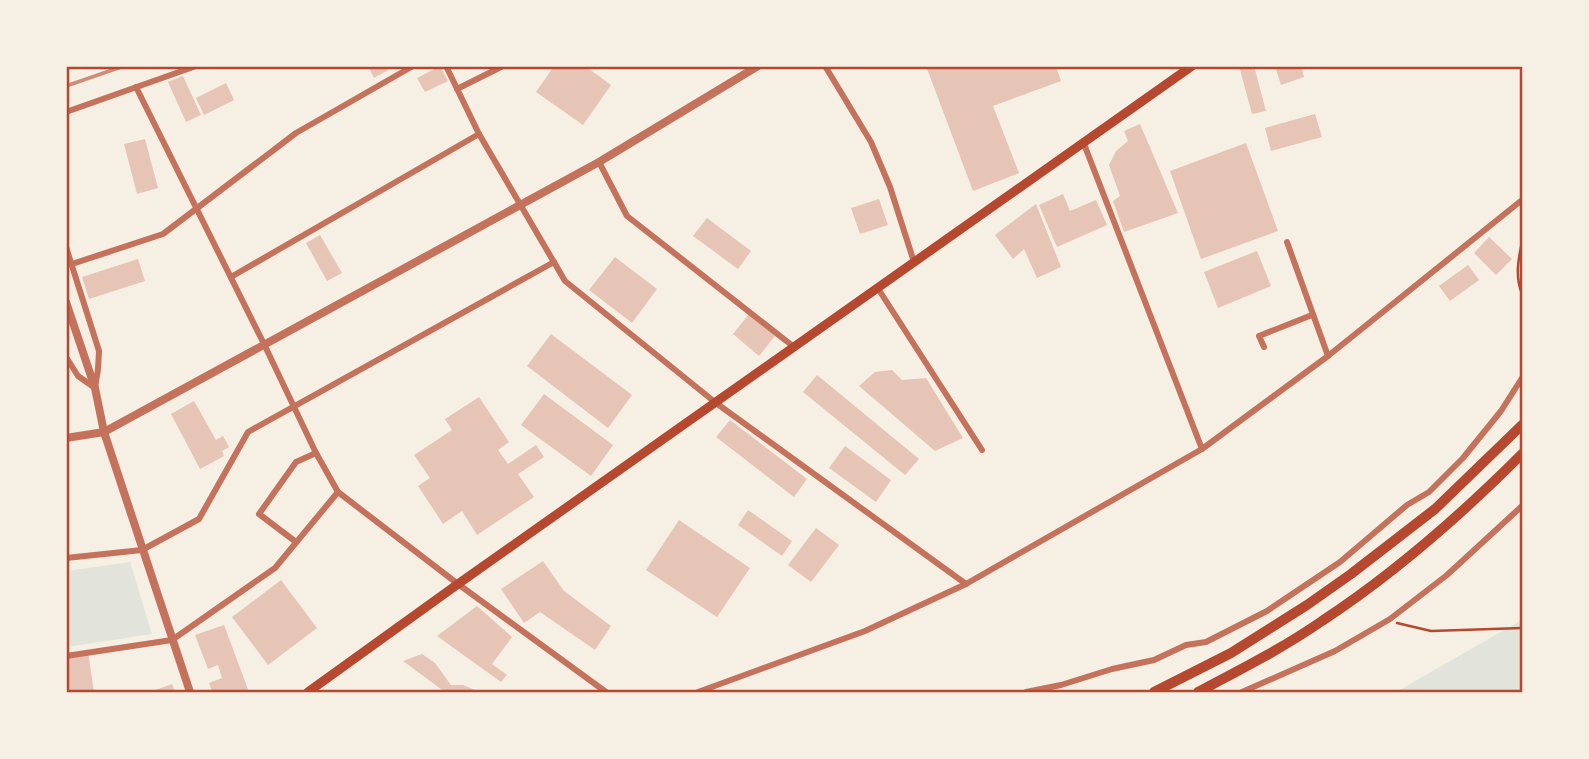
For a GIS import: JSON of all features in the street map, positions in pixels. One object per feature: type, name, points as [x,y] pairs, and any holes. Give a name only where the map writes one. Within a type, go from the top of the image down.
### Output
[{"type":"highway","points":[[1154,692],[1231,653],[1307,606],[1435,509],[1522,425]]},
{"type":"highway","points":[[1198,692],[1241,670],[1322,621],[1390,572],[1446,525],[1522,454]]},
{"type":"main road","points":[[308,692],[1192,66]]},
{"type":"street","points":[[66,112],[196,66]]},
{"type":"street","points":[[72,264],[163,234],[296,133],[413,66]]},
{"type":"street","points":[[446,66],[479,134],[565,281],[716,403],[966,584]]},
{"type":"street","points":[[457,89],[503,66]]},
{"type":"street","points":[[66,438],[104,432],[599,162],[758,66]]},
{"type":"street","points":[[825,66],[871,142],[890,187],[914,262]]},
{"type":"street","points":[[136,87],[316,453],[338,492],[606,692]]},
{"type":"street","points":[[231,277],[479,134]]},
{"type":"street","points":[[1083,144],[1202,449]]},
{"type":"street","points":[[599,162],[627,216],[794,347]]},
{"type":"street","points":[[698,692],[865,631],[966,584],[1202,449],[1328,356],[1522,200]]},
{"type":"street","points":[[1287,242],[1328,356]]},
{"type":"street","points":[[66,247],[99,351],[95,388]]},
{"type":"street","points":[[66,558],[142,550],[199,519],[248,432],[554,262]]},
{"type":"street","points":[[877,287],[982,450]]},
{"type":"street","points":[[66,302],[95,388],[104,432],[190,692]]},
{"type":"street","points":[[1264,347],[1259,336],[1312,315]]},
{"type":"street","points":[[66,357],[78,376],[95,388]]},
{"type":"street","points":[[1026,692],[1154,660],[1186,645],[1206,642],[1267,611],[1340,562],[1408,505],[1429,492],[1455,466],[1501,411],[1522,378]]},
{"type":"street","points":[[296,541],[259,514],[296,462],[316,453]]},
{"type":"street","points":[[66,656],[172,640],[275,568],[338,492]]},
{"type":"street","points":[[1242,692],[1335,651],[1390,619],[1447,575],[1522,506]]},
{"type":"street","points":[[1340,562],[1352,573]]},
{"type":"path","points":[[1522,242],[1517,266],[1522,294]]},
{"type":"path","points":[[1390,619],[1431,631],[1522,628]]},
{"type":"shaded area","points":[[130,562],[152,634],[67,647],[67,571]]},
{"type":"shaded area","points":[[1522,618],[1522,692],[1396,692],[1518,622]]},
{"type":"building","points":[[368,66],[386,66],[388,70],[374,78]]},
{"type":"building","points":[[440,66],[448,81],[425,92],[417,78]]},
{"type":"building","points":[[554,66],[585,66],[611,85],[583,125],[536,92]]},
{"type":"building","points":[[926,66],[1056,66],[1061,81],[993,106],[1019,173],[973,191]]},
{"type":"building","points":[[1239,66],[1254,66],[1266,111],[1252,114]]},
{"type":"building","points":[[1275,66],[1301,66],[1304,77],[1281,85]]},
{"type":"building","points":[[183,76],[201,115],[186,122],[168,82]]},
{"type":"building","points":[[226,83],[234,100],[204,115],[196,98]]},
{"type":"building","points":[[1315,114],[1322,137],[1271,151],[1265,128]]},
{"type":"building","points":[[1140,124],[1178,213],[1124,232],[1113,201],[1120,196],[1109,165],[1116,151],[1128,141],[1124,131]]},
{"type":"building","points":[[145,139],[158,188],[137,194],[124,144]]},
{"type":"building","points":[[1246,143],[1278,231],[1201,259],[1170,171]]},
{"type":"building","points":[[1063,194],[1070,211],[1096,200],[1107,225],[1057,247],[1039,205]]},
{"type":"building","points":[[879,199],[888,225],[860,234],[851,208]]},
{"type":"building","points":[[1036,204],[1061,267],[1037,278],[1024,249],[1013,259],[995,235]]},
{"type":"building","points":[[707,218],[751,251],[738,269],[693,236]]},
{"type":"building","points":[[320,235],[342,273],[327,281],[306,243]]},
{"type":"building","points":[[1489,237],[1512,259],[1496,275],[1474,253]]},
{"type":"building","points":[[1257,251],[1271,286],[1218,308],[1204,272]]},
{"type":"building","points":[[615,257],[657,289],[632,323],[589,290]]},
{"type":"building","points":[[138,259],[145,281],[89,299],[82,277]]},
{"type":"building","points":[[1468,265],[1479,280],[1450,301],[1439,286]]},
{"type":"building","points":[[749,314],[775,336],[759,356],[733,334]]},
{"type":"building","points":[[551,334],[632,395],[608,428],[527,366]]},
{"type":"building","points":[[892,370],[902,380],[926,378],[963,438],[935,451],[859,386],[875,372]]},
{"type":"building","points":[[817,375],[919,459],[905,475],[803,392]]},
{"type":"building","points":[[544,394],[613,445],[591,476],[521,425]]},
{"type":"building","points":[[479,397],[509,442],[498,450],[508,464],[536,445],[544,457],[518,474],[534,497],[477,535],[462,511],[443,524],[418,486],[430,478],[414,455],[452,430],[445,419]]},
{"type":"building","points":[[194,401],[216,440],[223,436],[229,447],[222,451],[224,456],[200,469],[171,414]]},
{"type":"building","points":[[730,420],[807,479],[794,497],[716,437]]},
{"type":"building","points":[[845,446],[891,480],[876,502],[829,468]]},
{"type":"building","points":[[748,510],[792,541],[782,556],[738,525]]},
{"type":"building","points":[[679,520],[750,568],[717,617],[646,570]]},
{"type":"building","points":[[816,528],[839,545],[811,582],[788,565]]},
{"type":"building","points":[[543,561],[564,591],[611,626],[595,650],[540,612],[524,623],[501,589]]},
{"type":"building","points":[[281,580],[317,628],[268,665],[232,617]]},
{"type":"building","points":[[477,606],[512,637],[492,664],[507,675],[501,682],[437,636]]},
{"type":"building","points":[[224,625],[249,692],[212,692],[209,683],[222,678],[218,665],[208,669],[195,635]]},
{"type":"building","points":[[88,651],[94,692],[66,692],[66,655]]},
{"type":"building","points":[[422,654],[435,663],[451,685],[463,685],[480,692],[445,692],[403,661]]},
{"type":"building","points":[[172,684],[175,692],[150,692]]},
{"type":"railway","points":[[66,86],[124,66]]}]
